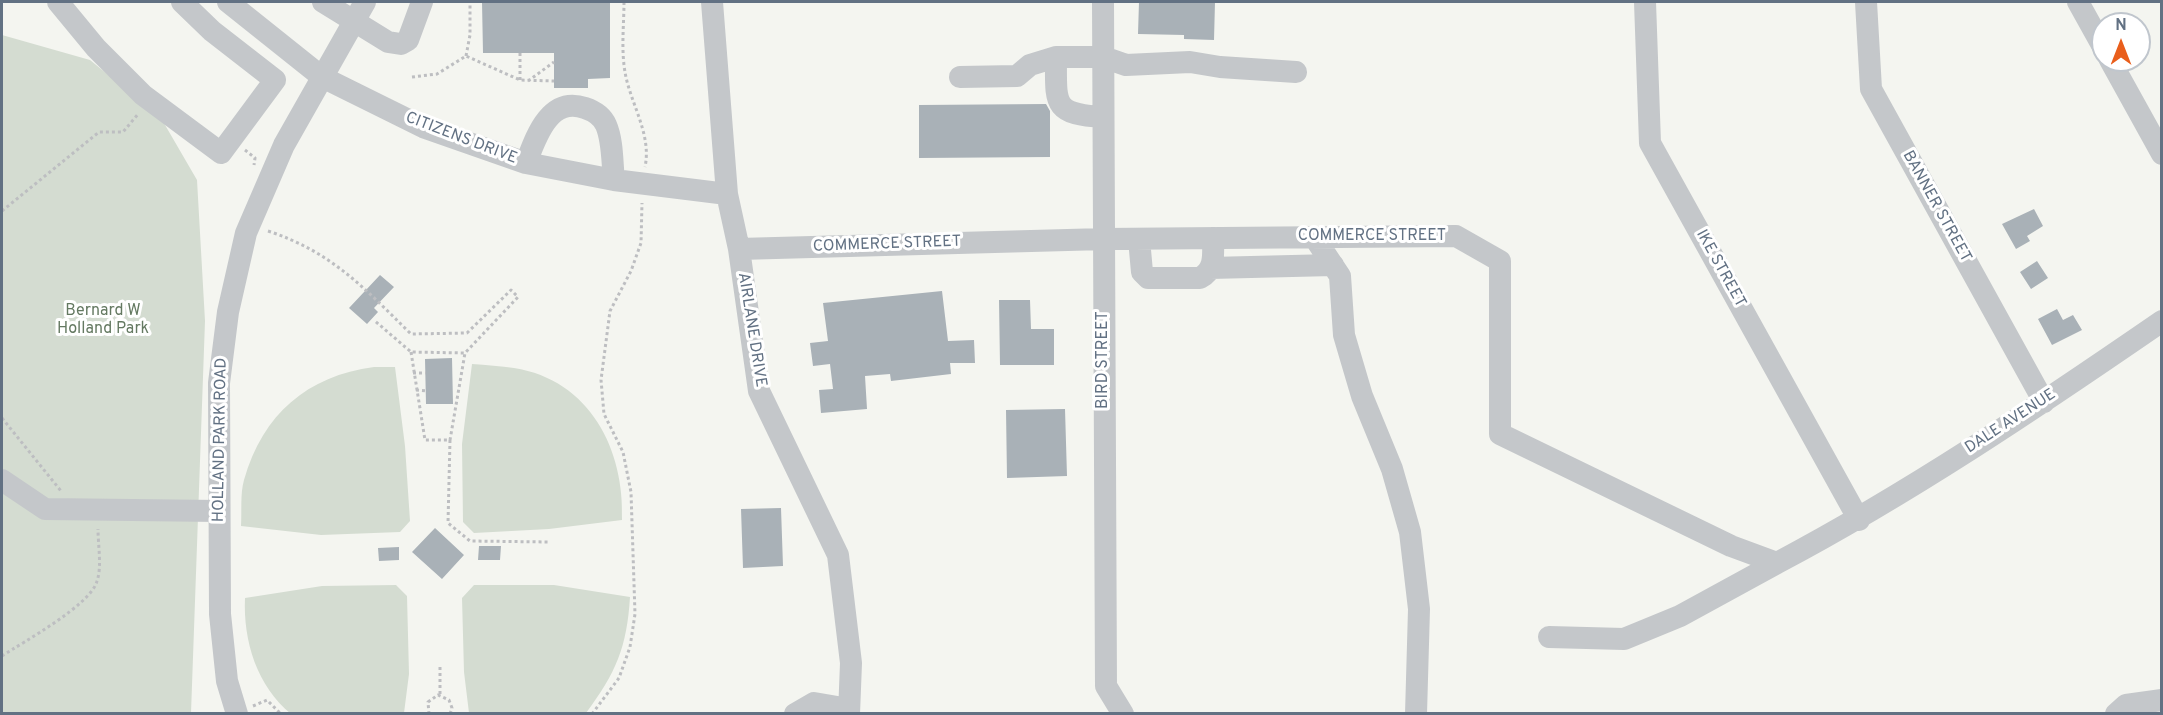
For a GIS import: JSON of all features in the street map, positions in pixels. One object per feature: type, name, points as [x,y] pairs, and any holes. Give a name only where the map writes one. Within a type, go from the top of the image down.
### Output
[{"type":"street","points":[[58,2],[96,48],[150,100],[221,153],[275,80],[212,31],[182,2]]},
{"type":"street","name":"CITIZENS DRIVE","points":[[228,2],[322,77],[423,127],[526,163],[614,180],[727,194]]},
{"type":"street","points":[[323,2],[388,42],[401,44],[408,40],[422,2]]},
{"type":"street","name":"HOLLAND PARK ROAD","points":[[237,714],[227,681],[220,614],[219,384],[228,312],[246,233],[284,145],[365,2]]},
{"type":"street","name":"AIRLANE DRIVE","points":[[712,2],[727,194],[739,249],[759,391],[838,555],[851,663],[849,711]]},
{"type":"street","name":"BIRD STREET","points":[[1103,2],[1106,686],[1123,714]]},
{"type":"street","name":"IKE STREET","points":[[1645,2],[1650,143],[1859,520]]},
{"type":"street","name":"BANNER STREET","points":[[1866,2],[1870,88],[2044,402]]},
{"type":"street","points":[[2078,2],[2091,25]]},
{"type":"street","points":[[1056,57],[1056,96],[1066,109],[1074,115],[1103,117]]},
{"type":"street","points":[[960,77],[1017,76],[1030,65],[1056,57],[1103,57],[1126,65],[1190,62],[1229,68],[1296,72]]},
{"type":"street","points":[[2117,72],[2162,154]]},
{"type":"street","points":[[526,163],[546,119],[558,109],[579,106],[596,112],[606,125],[614,180]]},
{"type":"street","name":"COMMERCE STREET","points":[[739,249],[1104,239],[1456,236],[1500,261],[1500,434],[1731,546],[1777,563]]},
{"type":"street","points":[[1314,237],[1340,276],[1344,335],[1362,396],[1392,469],[1410,532],[1419,609],[1416,714]]},
{"type":"street","points":[[1139,239],[1142,272],[1148,278],[1200,278],[1208,274],[1213,264],[1213,238]]},
{"type":"street","points":[[1210,268],[1333,265]]},
{"type":"street","name":"DALE AVENUE","points":[[1859,520],[2044,402],[2162,321]]},
{"type":"street","points":[[2,480],[45,509],[219,511]]},
{"type":"street","points":[[1549,637],[1624,639],[1680,616],[1859,520]]},
{"type":"street","points":[[2116,714],[2126,705],[2162,700]]},
{"type":"street","points":[[795,714],[814,703],[849,711]]},
{"type":"path","points":[[412,77],[437,74],[466,56],[470,35],[468,2]]},
{"type":"path","points":[[592,714],[619,678],[630,647],[635,614],[630,492],[623,452],[604,414],[601,380],[610,311],[631,271],[641,243],[642,184],[647,158],[642,127],[630,96],[624,69],[624,2]]},
{"type":"path","points":[[519,53],[520,80]]},
{"type":"path","points":[[466,56],[520,80],[554,81]]},
{"type":"path","points":[[528,81],[554,62]]},
{"type":"path","points":[[2,211],[99,132],[123,132],[150,100]]},
{"type":"path","points":[[231,140],[255,158],[254,171]]},
{"type":"path","points":[[265,230],[300,243],[344,269],[411,334],[467,333],[511,290],[518,297],[465,352],[450,440],[448,523],[470,541],[549,542]]},
{"type":"path","points":[[375,321],[411,352],[465,352]]},
{"type":"path","points":[[411,352],[425,440],[450,440]]},
{"type":"path","points":[[413,373],[426,373]]},
{"type":"path","points":[[416,390],[427,391]]},
{"type":"path","points":[[2,418],[75,509]]},
{"type":"path","points":[[2,656],[65,615],[86,598],[97,582],[98,510]]},
{"type":"path","points":[[440,667],[440,695]]},
{"type":"path","points":[[429,714],[428,702],[440,695],[446,697],[451,704],[450,714]]},
{"type":"green space","name":"Bernard W Holland Park","points":[[2,35],[90,60],[161,118],[197,180],[205,321],[191,713],[2,713]]},
{"type":"green space","points":[[472,364],[514,368],[541,375],[563,387],[582,403],[598,422],[609,444],[617,468],[622,520],[549,529],[474,533],[463,522],[462,444]]},
{"type":"green space","points":[[374,367],[395,367],[405,446],[410,521],[400,532],[321,535],[241,526],[244,480],[252,457],[276,418],[308,389],[328,379]]},
{"type":"green space","points":[[396,585],[407,596],[409,674],[404,713],[291,714],[269,690],[254,662],[247,630],[245,598],[322,586]]},
{"type":"green space","points":[[474,585],[554,585],[630,597],[626,631],[618,659],[605,685],[586,713],[469,713],[464,672],[462,598]]},
{"type":"building","points":[[482,2],[610,2],[610,78],[588,79],[588,88],[554,88],[554,53],[483,53]]},
{"type":"building","points":[[1139,2],[1215,2],[1214,40],[1184,39],[1184,35],[1138,34]]},
{"type":"building","points":[[1046,104],[1050,111],[1050,157],[919,158],[919,105]]},
{"type":"building","points":[[2034,209],[2043,226],[2027,236],[2030,241],[2016,249],[2002,224]]},
{"type":"building","points":[[2037,261],[2048,278],[2031,289],[2020,272]]},
{"type":"building","points":[[380,275],[394,287],[374,308],[378,312],[367,324],[349,308]]},
{"type":"building","points":[[942,291],[948,341],[974,340],[975,363],[950,363],[951,374],[891,381],[890,374],[865,376],[867,409],[821,413],[819,390],[833,389],[830,364],[813,366],[810,343],[828,341],[823,303]]},
{"type":"building","points":[[999,300],[1030,300],[1031,329],[1054,329],[1054,365],[1000,365]]},
{"type":"building","points":[[2057,309],[2063,320],[2073,315],[2082,330],[2052,345],[2038,319]]},
{"type":"building","points":[[452,358],[453,404],[426,404],[425,359]]},
{"type":"building","points":[[1065,409],[1067,476],[1007,478],[1006,410]]},
{"type":"building","points":[[781,508],[783,566],[743,568],[741,509]]},
{"type":"building","points":[[435,528],[464,555],[442,579],[412,552]]},
{"type":"building","points":[[479,546],[501,546],[500,560],[478,560]]},
{"type":"building","points":[[399,547],[399,560],[379,561],[378,548]]}]
